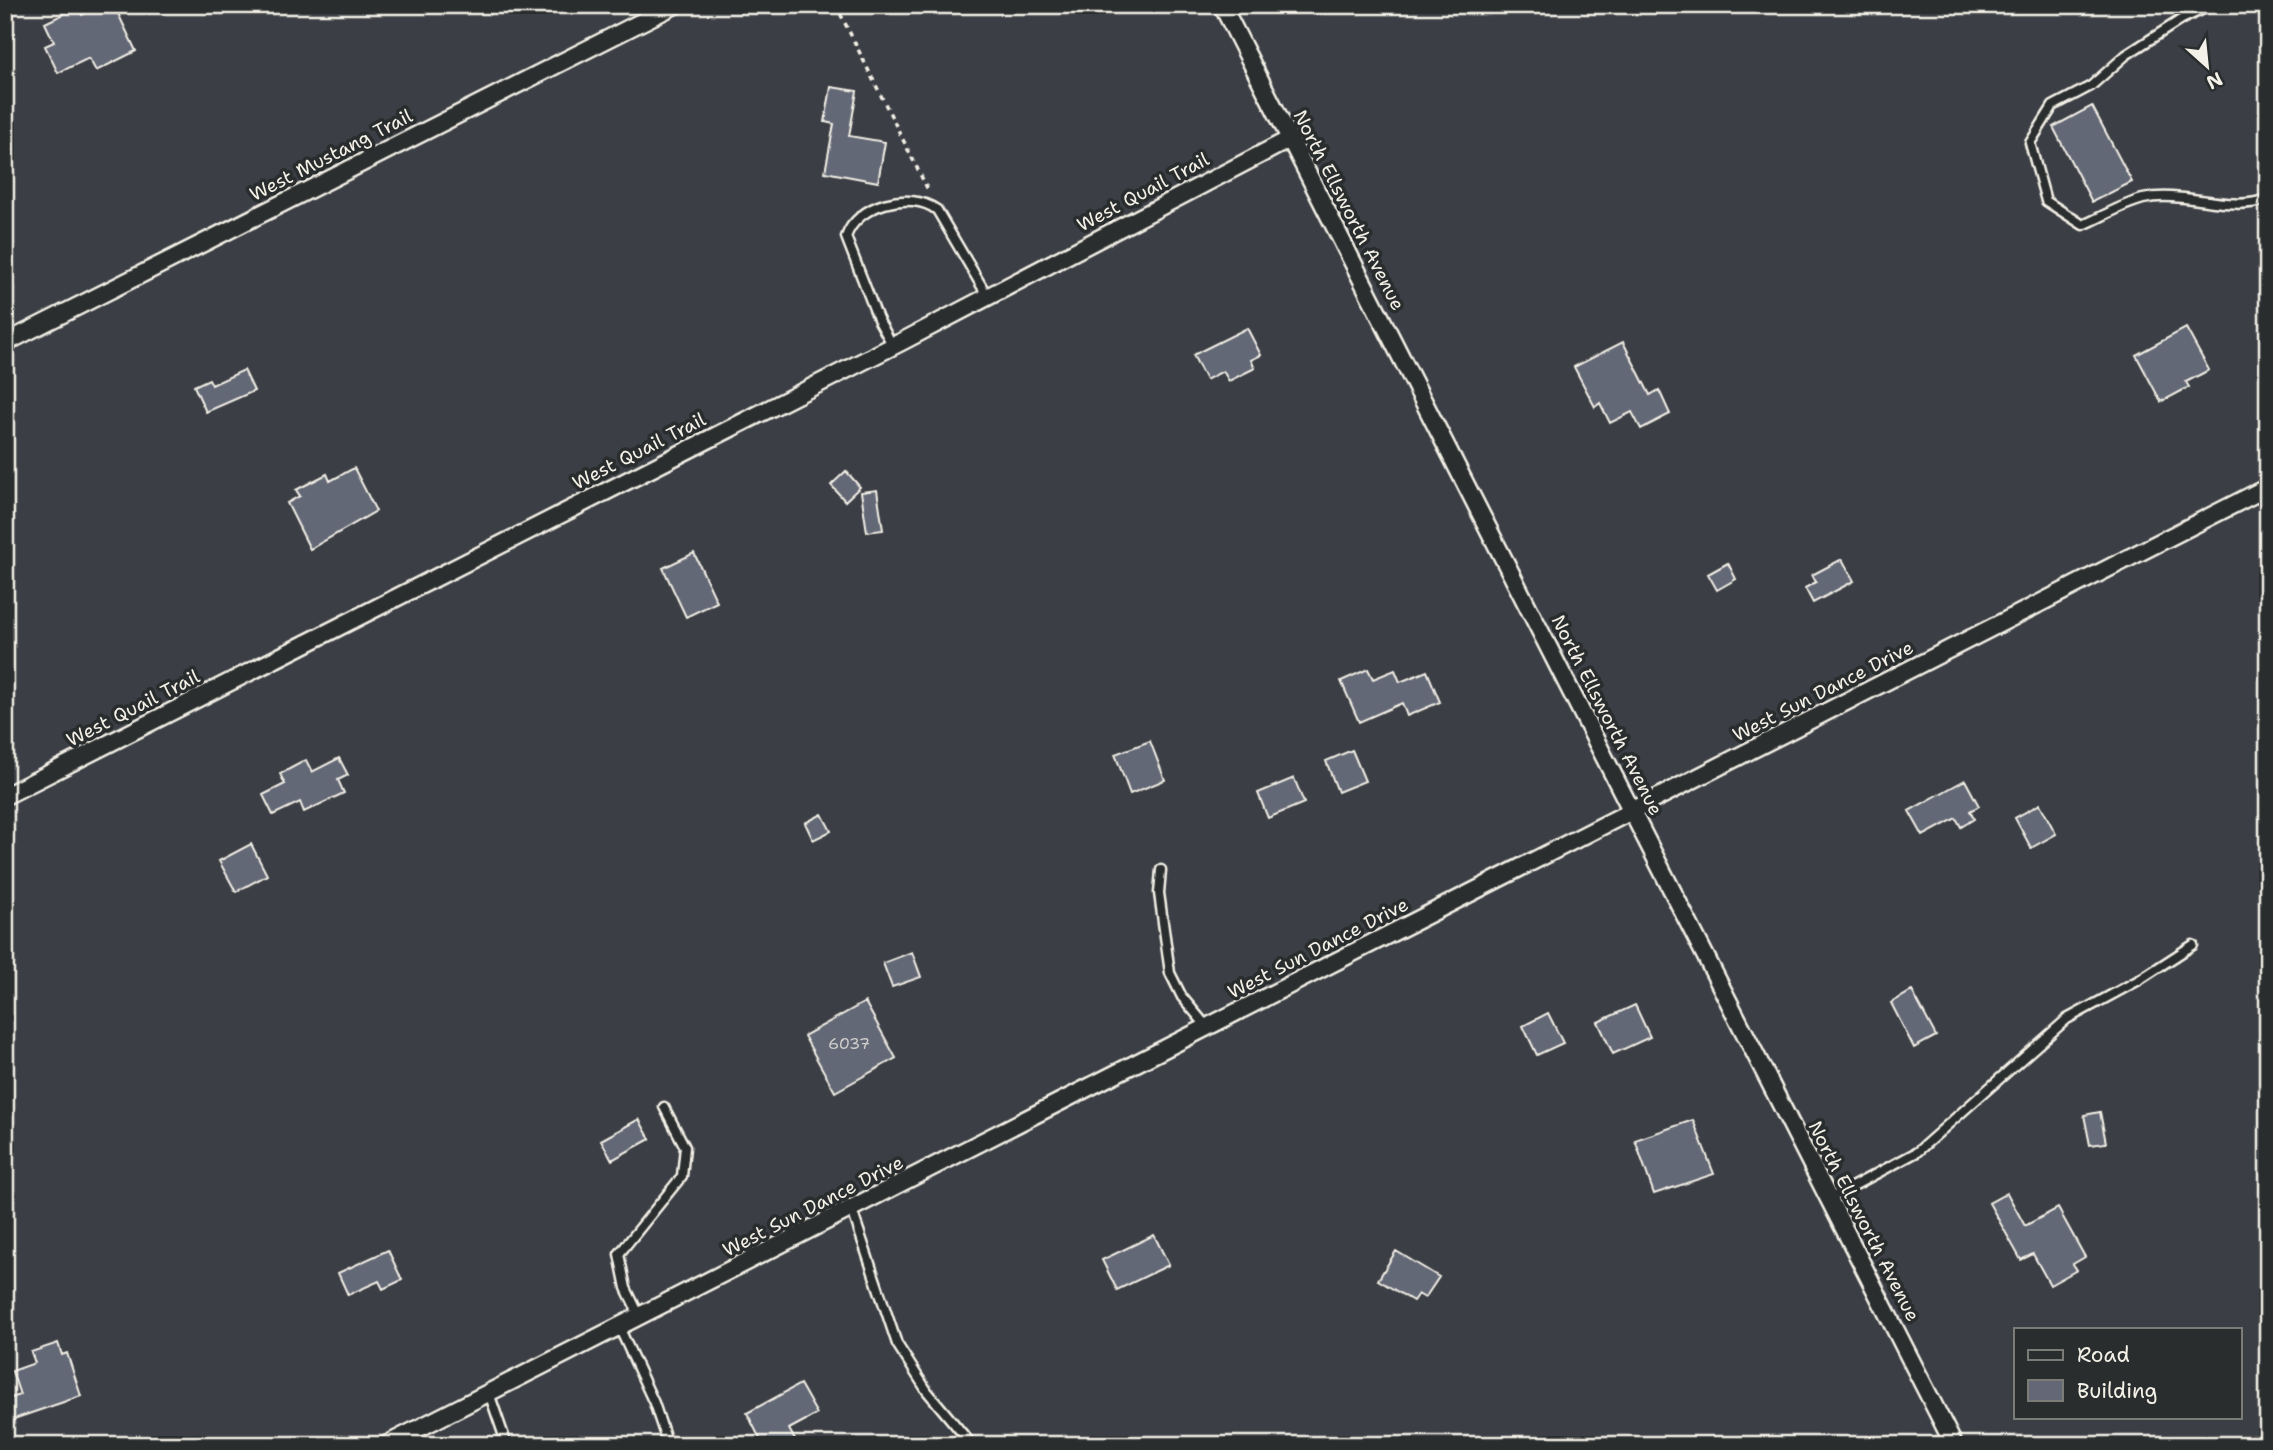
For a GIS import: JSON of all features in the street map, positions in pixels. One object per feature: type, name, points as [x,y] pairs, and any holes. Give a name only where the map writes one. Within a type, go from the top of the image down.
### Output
[{"type":"street","name":"West Mustang Trail","points":[[5,343],[675,5]]},
{"type":"street","name":"North Ellsworth Avenue","points":[[1222,5],[1954,1445]]},
{"type":"street","name":"West Quail Trail","points":[[5,796],[893,346],[1290,139]]},
{"type":"street","name":"West Sun Dance Drive","points":[[386,1445],[2268,487]]},
{"type":"lane","points":[[2212,5],[2182,19],[2126,55],[2091,86],[2053,106],[2030,143],[2046,201],[2083,226],[2144,199],[2200,199],[2251,205],[2268,199]]},
{"type":"lane","points":[[893,346],[873,308],[846,237],[849,227],[865,212],[898,201],[930,204],[937,210],[988,297]]},
{"type":"lane","points":[[1161,870],[1158,894],[1170,973],[1182,997],[1208,1028]]},
{"type":"lane","points":[[1829,1199],[1917,1152],[2067,1018],[2139,981],[2193,945]]},
{"type":"lane","points":[[640,1317],[626,1289],[619,1254],[682,1175],[685,1147],[664,1107]]},
{"type":"lane","points":[[852,1210],[880,1301],[897,1344],[927,1391],[972,1445]]},
{"type":"lane","points":[[619,1327],[654,1403],[668,1445]]},
{"type":"lane","points":[[489,1393],[507,1445]]},
{"type":"path","points":[[836,5],[937,210]]},
{"type":"building","points":[[102,5],[114,5],[136,51],[96,71],[89,58],[58,73],[45,46],[54,42],[45,23],[78,7],[82,15]]},
{"type":"building","points":[[831,87],[857,91],[849,136],[885,142],[878,182],[825,172],[834,124],[825,122]]},
{"type":"building","points":[[2092,106],[2132,182],[2092,202],[2053,127]]},
{"type":"building","points":[[1247,328],[1261,355],[1251,360],[1255,368],[1229,381],[1223,371],[1206,380],[1193,355]]},
{"type":"building","points":[[2186,328],[2209,370],[2186,382],[2189,387],[2161,402],[2136,355]]},
{"type":"building","points":[[1623,342],[1650,395],[1659,390],[1670,414],[1641,429],[1632,412],[1610,423],[1600,403],[1595,407],[1574,367]]},
{"type":"building","points":[[244,370],[254,391],[206,412],[194,386],[209,379],[212,385]]},
{"type":"building","points":[[354,468],[376,511],[310,549],[287,503],[300,496],[296,490],[327,474],[330,481]]},
{"type":"building","points":[[846,471],[860,487],[845,501],[831,485]]},
{"type":"building","points":[[877,490],[883,530],[867,532],[861,492]]},
{"type":"building","points":[[694,553],[717,602],[686,617],[663,568]]},
{"type":"building","points":[[1842,559],[1854,581],[1813,603],[1805,588],[1816,582],[1812,575]]},
{"type":"building","points":[[1728,563],[1736,579],[1717,590],[1708,574]]},
{"type":"building","points":[[1368,669],[1373,679],[1395,670],[1400,682],[1427,671],[1440,702],[1407,716],[1402,703],[1359,722],[1341,681]]},
{"type":"building","points":[[1150,741],[1165,780],[1130,794],[1115,754]]},
{"type":"building","points":[[1352,750],[1365,781],[1338,792],[1326,761]]},
{"type":"building","points":[[339,758],[348,775],[338,780],[344,793],[304,812],[300,802],[273,815],[263,795],[285,784],[280,774],[306,760],[312,772]]},
{"type":"building","points":[[1294,778],[1304,803],[1268,818],[1258,793]]},
{"type":"building","points":[[1965,780],[1979,806],[1970,811],[1974,819],[1961,827],[1956,818],[1923,836],[1909,811]]},
{"type":"building","points":[[2040,804],[2056,834],[2031,848],[2015,818]]},
{"type":"building","points":[[822,814],[831,831],[813,840],[805,823]]},
{"type":"building","points":[[251,844],[267,875],[236,892],[219,861]]},
{"type":"building","points":[[912,952],[921,977],[892,987],[883,963]]},
{"type":"building","points":[[1912,991],[1936,1036],[1914,1048],[1891,1003]]},
{"type":"building","points":[[865,1002],[896,1058],[835,1092],[804,1036]]},
{"type":"building","points":[[1635,1005],[1650,1037],[1613,1054],[1598,1022]]},
{"type":"building","points":[[1548,1013],[1563,1043],[1537,1055],[1523,1026]]},
{"type":"building","points":[[2100,1112],[2106,1143],[2090,1145],[2084,1115]]},
{"type":"building","points":[[639,1119],[650,1139],[612,1160],[601,1140]]},
{"type":"building","points":[[1693,1120],[1714,1174],[1654,1194],[1635,1140]]},
{"type":"building","points":[[2007,1193],[2025,1226],[2058,1208],[2085,1257],[2073,1264],[2077,1270],[2050,1285],[2033,1254],[2021,1260],[1989,1203]]},
{"type":"building","points":[[1154,1235],[1169,1265],[1117,1290],[1102,1260]]},
{"type":"building","points":[[388,1250],[402,1280],[383,1289],[379,1281],[348,1295],[338,1273]]},
{"type":"building","points":[[1396,1251],[1439,1277],[1425,1298],[1418,1294],[1413,1301],[1378,1280]]},
{"type":"building","points":[[58,1343],[62,1355],[67,1353],[81,1396],[11,1420],[5,1400],[20,1395],[12,1371],[35,1363],[31,1352]]},
{"type":"building","points":[[800,1384],[817,1414],[789,1429],[795,1440],[787,1445],[763,1445],[747,1413]]}]
